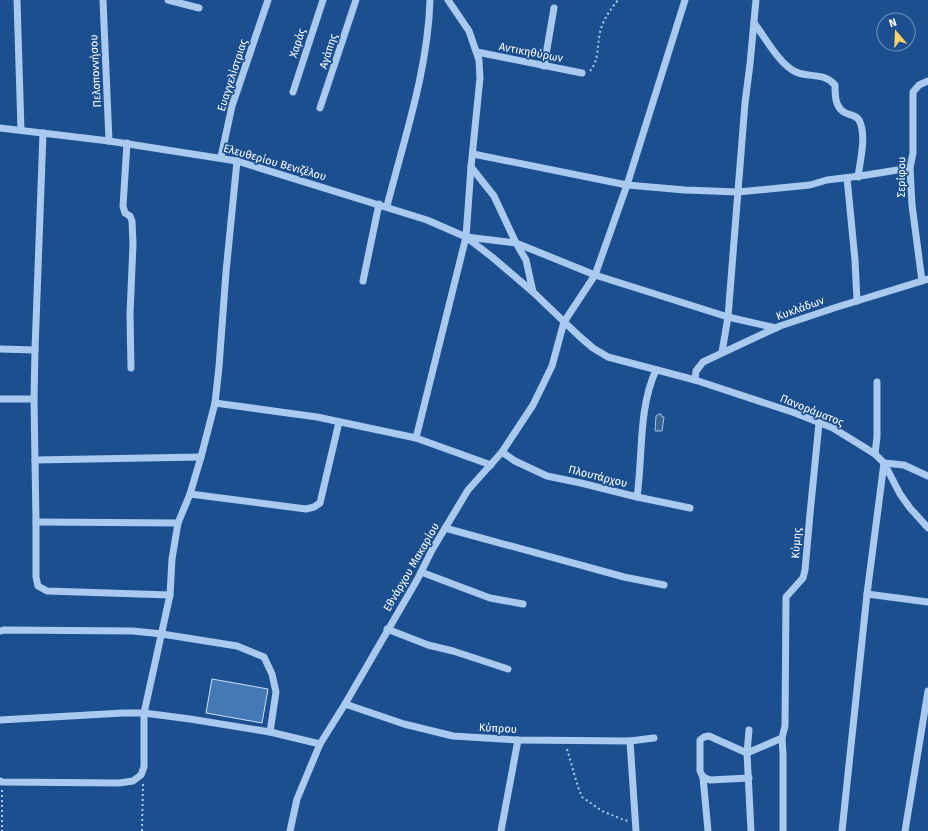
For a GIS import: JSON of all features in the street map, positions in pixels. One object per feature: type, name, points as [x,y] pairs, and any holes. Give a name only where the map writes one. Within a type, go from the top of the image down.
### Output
[{"type":"street","points":[[17,0],[21,130]]},
{"type":"street","name":"Πελοποννήσου","points":[[103,0],[109,141]]},
{"type":"street","points":[[168,0],[199,8]]},
{"type":"street","name":"Ευαγγελίστριας","points":[[221,158],[232,106],[268,0]]},
{"type":"street","name":"Χαράς","points":[[293,92],[323,0]]},
{"type":"street","name":"Αγάπης","points":[[320,108],[356,0]]},
{"type":"street","points":[[386,206],[423,62],[429,25],[430,0]]},
{"type":"street","points":[[416,438],[466,237],[480,78],[479,60],[469,30],[448,0]]},
{"type":"street","name":"Εθνάρχου Μακαρίου","points":[[290,831],[297,799],[320,744],[345,704],[468,490],[502,452],[533,405],[552,366],[564,322],[595,275],[627,185],[685,0]]},
{"type":"street","points":[[722,352],[728,317],[745,104],[756,0]]},
{"type":"street","points":[[544,66],[554,8]]},
{"type":"street","points":[[754,23],[784,64],[796,72],[830,79],[836,85],[835,97],[838,105],[843,112],[859,120],[862,133],[858,177]]},
{"type":"street","name":"Αντικηθύρων","points":[[477,52],[582,73]]},
{"type":"street","name":"Σερίφου","points":[[925,280],[912,204],[910,168],[913,153],[913,92],[919,85],[928,81]]},
{"type":"street","name":"Ελευθερίου Βενιζέλου","points":[[0,128],[126,143],[237,161],[386,206],[427,220],[466,237]]},
{"type":"street","points":[[43,133],[34,398],[36,577],[38,586],[47,591],[170,595]]},
{"type":"street","points":[[126,143],[123,206],[125,213],[130,216],[132,221],[133,244],[130,314],[131,368]]},
{"type":"street","points":[[473,154],[627,185],[685,190],[738,192],[810,184],[827,180],[858,177],[910,168]]},
{"type":"street","points":[[1,782],[120,783],[132,781],[141,775],[144,767],[144,713],[170,595],[172,559],[178,523],[190,494],[215,404],[237,161]]},
{"type":"street","points":[[471,167],[494,196],[516,243],[526,260],[532,292]]},
{"type":"street","points":[[847,178],[855,260],[857,301]]},
{"type":"street","points":[[363,281],[379,204]]},
{"type":"street","points":[[466,237],[516,243],[595,275],[728,317],[776,328]]},
{"type":"street","name":"Πανοράματος","points":[[466,237],[492,257],[593,348],[608,357],[694,380],[795,413],[833,428],[875,454],[884,463],[904,498],[928,528]]},
{"type":"street","name":"Κυκλάδων","points":[[694,380],[699,366],[709,358],[776,328],[925,280]]},
{"type":"street","points":[[0,349],[35,350]]},
{"type":"street","name":"Πλουτάρχου","points":[[502,452],[515,461],[547,476],[582,483],[637,498],[647,398],[651,380],[656,370]]},
{"type":"street","points":[[875,454],[877,437],[877,382]]},
{"type":"street","points":[[0,399],[34,398]]},
{"type":"street","points":[[215,404],[316,417],[416,438],[491,465]]},
{"type":"street","points":[[190,494],[306,509],[314,507],[320,502],[339,422]]},
{"type":"street","name":"Κύμης","points":[[783,831],[782,738],[785,726],[786,597],[803,578],[806,570],[819,423]]},
{"type":"street","points":[[35,460],[201,457]]},
{"type":"street","points":[[842,831],[867,594],[884,463],[904,465],[928,476]]},
{"type":"street","points":[[637,498],[690,508]]},
{"type":"street","points":[[36,522],[178,523]]},
{"type":"street","points":[[445,528],[616,575],[664,585]]},
{"type":"street","points":[[421,572],[490,598],[523,604]]},
{"type":"street","points":[[867,594],[928,602]]},
{"type":"street","points":[[387,629],[428,645],[453,651],[508,669]]},
{"type":"street","points":[[0,631],[133,631],[237,646],[264,657],[272,674],[276,692],[270,732]]},
{"type":"street","points":[[905,831],[928,691]]},
{"type":"street","name":"Κύπρου","points":[[345,704],[404,724],[453,736],[518,740],[630,741],[654,738]]},
{"type":"street","points":[[0,720],[144,713],[270,732],[320,744]]},
{"type":"street","points":[[749,730],[747,753],[751,831]]},
{"type":"street","points":[[708,831],[703,777],[700,771],[700,740],[709,736],[747,753],[782,738]]},
{"type":"street","points":[[501,831],[518,740]]},
{"type":"street","points":[[630,741],[636,831]]},
{"type":"street","points":[[703,777],[710,780],[749,778]]},
{"type":"path","points":[[582,73],[590,72],[596,65],[600,31],[608,11],[618,0]]},
{"type":"path","points":[[563,740],[567,746],[582,797],[602,811],[624,820],[636,822]]},
{"type":"path","points":[[141,775],[143,786],[142,831]]},
{"type":"path","points":[[1,782],[2,831]]},
{"type":"water","points":[[659,414],[664,417],[662,431],[655,431],[656,416]]},
{"type":"building","points":[[212,679],[268,689],[262,723],[206,713]]}]
